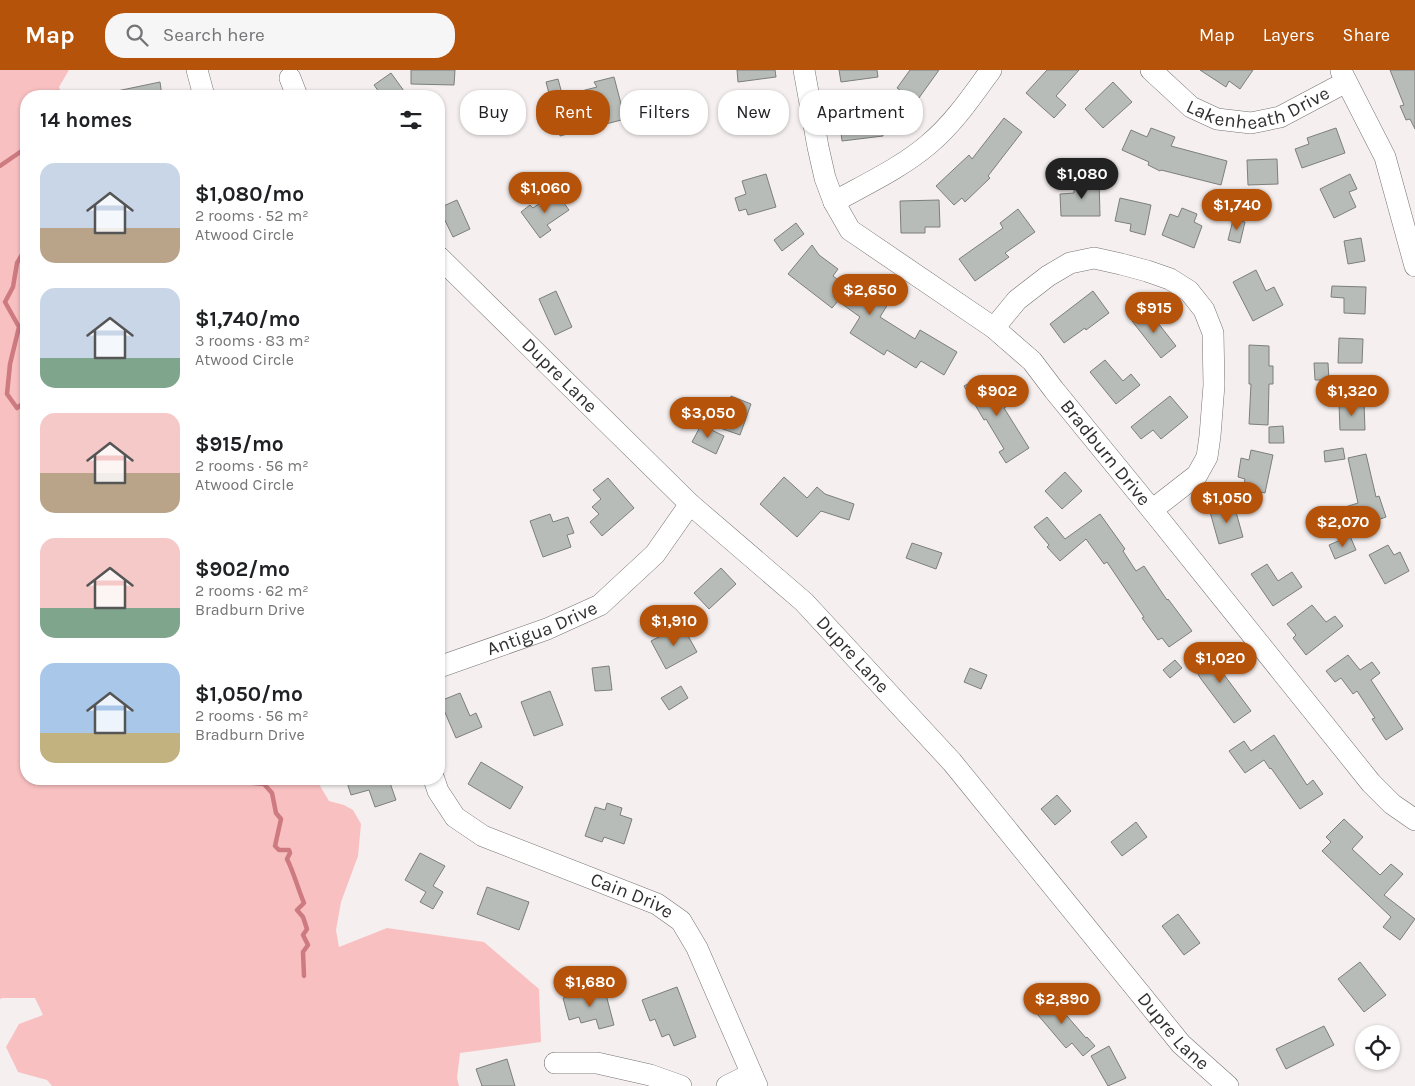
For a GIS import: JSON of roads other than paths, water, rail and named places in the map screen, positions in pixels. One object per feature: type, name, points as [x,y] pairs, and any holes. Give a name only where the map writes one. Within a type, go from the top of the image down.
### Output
[{"type":"street","points":[[197,70],[202,90]]},
{"type":"street","name":"Bradburn Drive","points":[[804,70],[825,178],[834,202],[850,230],[994,328],[1032,361],[1371,783],[1392,804],[1415,820]]},
{"type":"street","points":[[834,202],[904,162],[930,143],[959,115],[991,70]]},
{"type":"street","name":"Lakenheath Drive","points":[[1151,70],[1191,107],[1217,119],[1251,123],[1280,117],[1344,76]]},
{"type":"street","points":[[1344,76],[1385,157],[1415,266]]},
{"type":"street","points":[[994,328],[1017,300],[1048,276],[1070,263],[1094,258],[1147,271],[1170,279],[1189,291],[1204,310],[1213,333],[1214,385],[1207,457],[1197,475],[1152,510]]},
{"type":"street","name":"Dupre Lane","points":[[445,263],[690,504],[811,609],[952,762],[1181,1044],[1228,1086]]},
{"type":"street","name":"Antigua Drive","points":[[445,665],[547,629],[600,605],[655,554],[690,504]]},
{"type":"street","name":"Cain Drive","points":[[436,785],[455,817],[483,836],[658,904],[680,921],[697,948],[754,1080]]},
{"type":"street","points":[[555,1063],[597,1063],[650,1075],[681,1086]]},
{"type":"street","points":[[727,1086],[754,1080]]},
{"type":"waterway","points":[[0,166],[20,152]]},
{"type":"waterway","points":[[20,258],[17,263],[13,287],[5,302],[19,327],[10,364],[7,394],[17,408],[20,406]]},
{"type":"waterway","points":[[265,785],[272,793],[276,813],[281,819],[275,846],[279,850],[289,850],[290,853],[287,859],[304,903],[297,910],[303,917],[307,929],[303,935],[308,945],[303,952],[304,976]]}]
